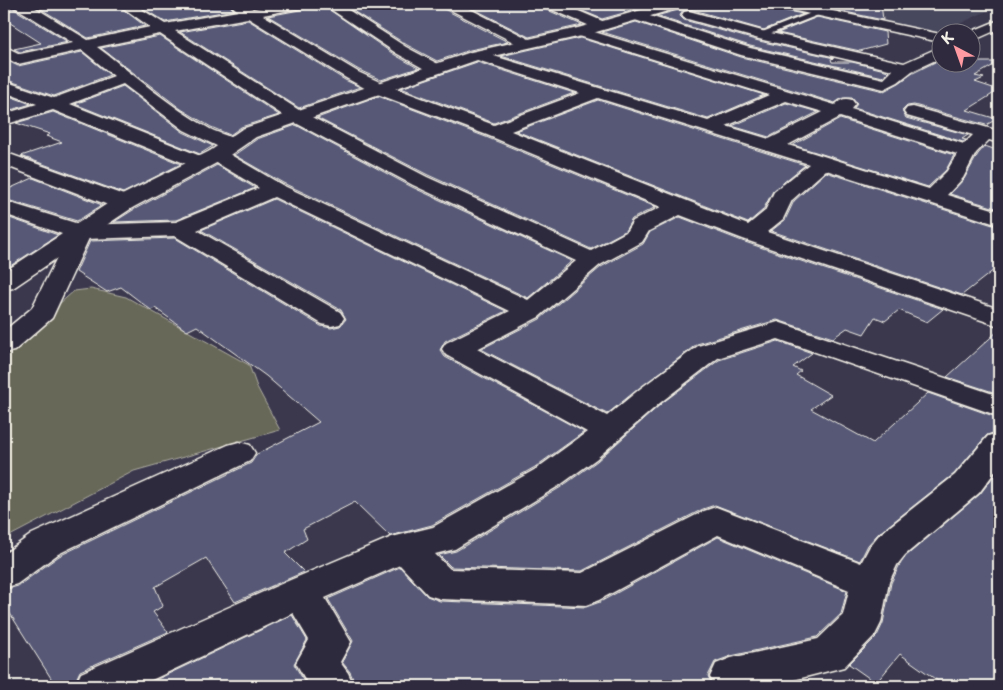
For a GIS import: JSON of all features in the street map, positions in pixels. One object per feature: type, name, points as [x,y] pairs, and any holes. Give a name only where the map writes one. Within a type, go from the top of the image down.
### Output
[{"type":"street","points":[[20,4],[84,44],[186,124],[213,139],[216,155]]},
{"type":"street","points":[[124,4],[296,116],[420,181],[592,260]]},
{"type":"street","points":[[4,51],[18,59],[163,29],[243,8],[300,4]]},
{"type":"street","points":[[330,4],[401,50],[434,68]]},
{"type":"street","points":[[450,4],[526,44]]},
{"type":"street","points":[[551,4],[602,26]]},
{"type":"street","points":[[782,4],[930,36]]},
{"type":"street","points":[[4,283],[124,203],[216,155],[249,133],[476,55],[581,32],[672,5],[759,35],[906,68]]},
{"type":"street","points":[[243,8],[352,75],[378,88],[494,131],[679,207],[751,234],[999,318]]},
{"type":"street","points":[[637,16],[746,52],[884,84]]},
{"type":"street","points":[[980,34],[999,24]]},
{"type":"street","points":[[581,32],[968,151]]},
{"type":"street","points":[[980,38],[999,40]]},
{"type":"street","points":[[476,55],[999,218]]},
{"type":"street","points":[[772,146],[839,111],[848,102],[884,84],[906,68],[930,57]]},
{"type":"street","points":[[4,120],[54,104],[126,77]]},
{"type":"street","points":[[4,86],[54,104],[216,155],[275,189],[530,310]]},
{"type":"street","points":[[494,131],[595,93]]},
{"type":"street","points":[[709,127],[785,95]]},
{"type":"street","points":[[913,112],[992,135]]},
{"type":"street","points":[[933,197],[956,174],[968,151],[992,135]]},
{"type":"street","points":[[4,158],[124,203]]},
{"type":"street","points":[[751,234],[775,214],[782,198],[824,162]]},
{"type":"street","points":[[4,207],[80,232],[178,229],[275,189]]},
{"type":"street","points":[[608,430],[456,349],[530,310],[592,260],[634,237],[641,226],[679,207]]},
{"type":"street","points":[[178,229],[331,318]]},
{"type":"street","points":[[4,345],[44,312],[80,232]]},
{"type":"street","points":[[96,686],[301,592],[405,548],[450,534],[548,478],[585,451],[608,430],[708,352],[778,330],[999,406]]},
{"type":"street","points":[[731,677],[830,654],[861,623],[870,582],[883,556],[892,545],[967,484],[999,444]]},
{"type":"street","points":[[4,573],[45,544],[239,453]]},
{"type":"street","points":[[405,548],[441,584],[586,589],[716,520],[870,582]]},
{"type":"street","points":[[301,592],[331,642],[316,663],[333,686]]},
{"type":"lane","points":[[759,35],[822,12]]},
{"type":"shaded area","points":[[783,4],[967,4],[991,9],[964,22],[930,22],[930,35]]},
{"type":"green space","points":[[91,289],[126,297],[249,365],[257,387],[280,430],[134,471],[4,539],[4,352],[74,291]]},
{"type":"building","points":[[33,4],[116,4],[145,26],[88,38]]},
{"type":"building","points":[[136,4],[228,4],[234,10],[165,22]]},
{"type":"building","points":[[308,4],[321,4],[395,55],[418,68],[381,80],[359,70],[268,16],[305,9]]},
{"type":"building","points":[[342,4],[441,4],[444,9],[508,42],[470,50],[437,61],[407,45]]},
{"type":"building","points":[[464,4],[542,4],[545,9],[582,25],[529,37]]},
{"type":"building","points":[[566,4],[656,4],[602,19]]},
{"type":"building","points":[[685,4],[773,4],[782,10],[803,14],[764,30],[690,9],[682,11],[680,16],[684,20],[759,41],[834,58],[831,59],[832,62],[852,62],[889,71],[883,77],[750,46],[656,16],[682,9]]},
{"type":"building","points":[[808,4],[881,4],[883,20]]},
{"type":"building","points":[[14,8],[68,42],[20,52],[14,49],[41,43],[4,19],[4,10]]},
{"type":"building","points":[[817,17],[885,32],[886,44],[860,51],[778,33]]},
{"type":"building","points":[[248,20],[345,80],[360,87],[299,108],[180,32]]},
{"type":"building","points":[[636,22],[741,57],[884,91],[930,64],[930,72],[980,72],[980,62],[999,62],[975,76],[984,78],[975,82],[999,90],[967,110],[997,119],[986,125],[914,105],[907,106],[902,111],[906,118],[968,135],[962,139],[966,140],[963,142],[854,108],[857,104],[852,98],[843,98],[835,103],[602,32]]},
{"type":"building","points":[[160,36],[279,115],[241,127],[230,135],[211,127],[181,109],[101,48]]},
{"type":"building","points":[[580,38],[764,95],[708,119],[501,56]]},
{"type":"building","points":[[82,52],[110,75],[54,96],[4,79],[4,59],[18,66]]},
{"type":"building","points":[[477,62],[574,93],[494,123],[401,88]]},
{"type":"building","points":[[123,86],[183,132],[213,146],[200,154],[75,104]]},
{"type":"building","points":[[4,94],[31,104],[4,112]]},
{"type":"building","points":[[378,96],[486,137],[656,207],[632,219],[625,231],[591,249],[428,175],[317,118]]},
{"type":"building","points":[[598,100],[805,165],[773,191],[763,210],[748,223],[516,131]]},
{"type":"building","points":[[786,103],[818,112],[769,137],[732,126]]},
{"type":"building","points":[[53,112],[181,164],[123,193],[21,156],[62,142],[46,136],[50,134],[16,123]]},
{"type":"building","points":[[840,119],[954,155],[946,170],[928,187],[793,145]]},
{"type":"building","points":[[296,125],[412,187],[572,261],[528,298],[283,183],[234,155],[257,139]]},
{"type":"building","points":[[985,146],[999,151],[999,209],[950,194],[964,179],[978,154]]},
{"type":"building","points":[[217,165],[255,188],[176,220],[114,222],[133,210]]},
{"type":"building","points":[[826,172],[999,227],[999,266],[962,295],[771,231],[785,220],[794,201]]},
{"type":"building","points":[[33,178],[102,205],[77,221],[4,199],[4,191]]},
{"type":"building","points":[[274,199],[506,311],[445,341],[440,350],[445,357],[584,432],[535,467],[432,525],[390,536],[355,502],[303,529],[307,539],[285,553],[304,572],[235,602],[206,558],[155,587],[163,606],[153,612],[168,632],[80,671],[73,686],[56,686],[4,604],[4,590],[18,586],[59,556],[251,463],[257,454],[319,422],[266,376],[197,326],[187,331],[155,308],[151,310],[121,287],[107,292],[76,272],[90,241],[175,238],[321,326],[331,328],[340,326],[346,319],[341,310],[201,230]]},
{"type":"building","points":[[4,216],[58,235],[4,270]]},
{"type":"building","points":[[680,217],[742,241],[943,309],[927,322],[899,310],[885,321],[875,317],[864,334],[847,328],[833,338],[777,320],[697,344],[607,414],[481,349],[540,319],[601,267],[643,244],[650,232]]},
{"type":"building","points":[[999,330],[999,394],[947,377]]},
{"type":"building","points":[[778,341],[812,353],[793,367],[801,371],[796,375],[831,395],[811,409],[873,443],[928,393],[999,418],[999,431],[987,435],[954,474],[878,534],[868,545],[860,561],[715,505],[703,509],[582,571],[451,567],[439,555],[456,551],[561,487],[597,461],[662,403],[719,360]]},
{"type":"building","points":[[999,469],[999,686],[945,686],[900,654],[876,683],[849,664],[877,636],[883,623],[891,583],[899,566],[906,556],[980,494]]},
{"type":"building","points":[[718,537],[847,591],[841,614],[817,637],[731,656],[715,662],[708,676],[713,686],[356,686],[350,672],[342,662],[353,641],[328,599],[400,567],[427,596],[440,601],[586,607],[600,602]]},
{"type":"building","points":[[292,615],[307,640],[294,664],[307,686],[143,686]]}]
